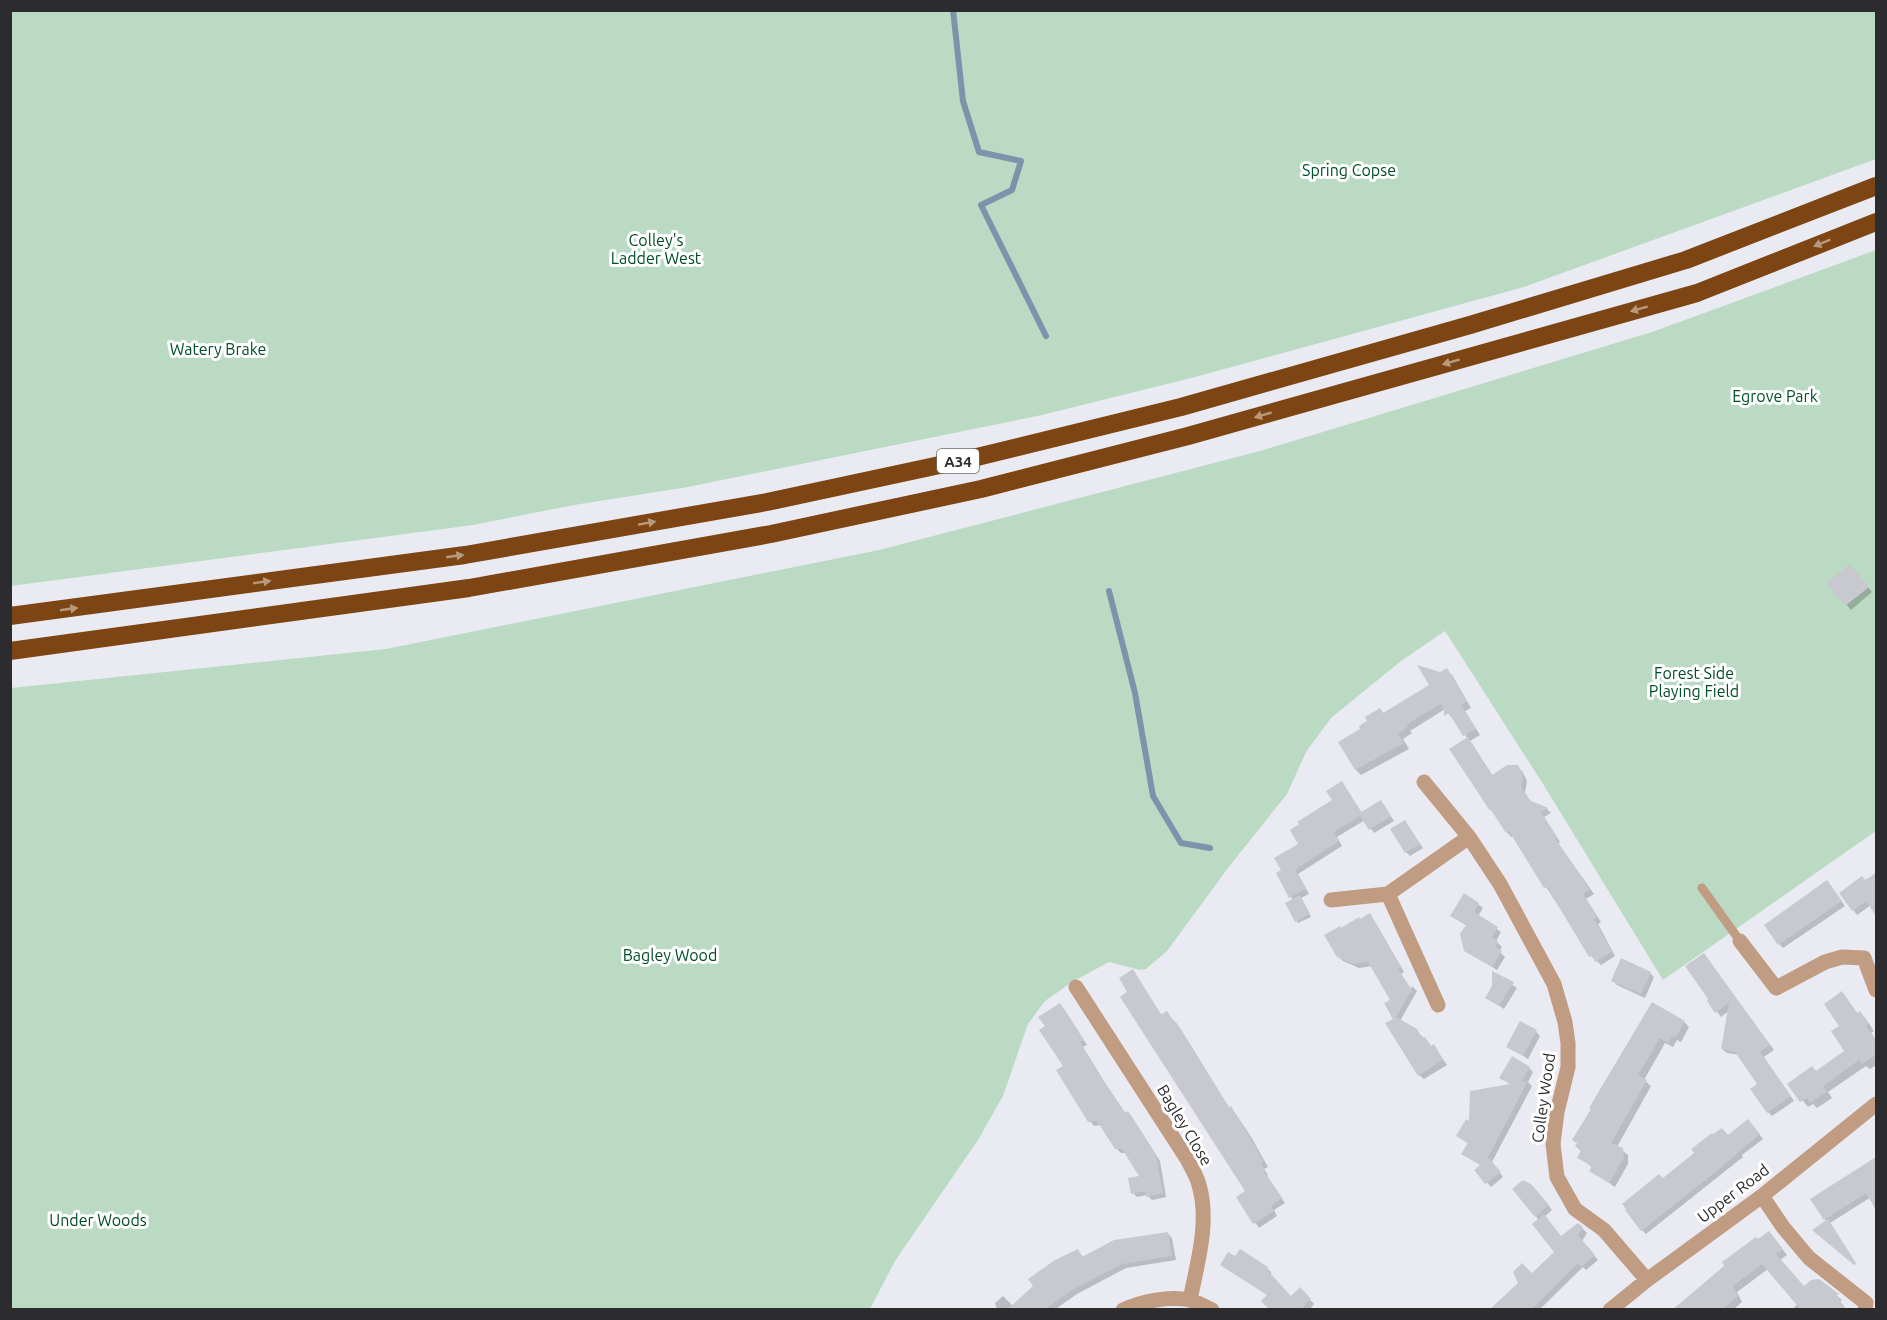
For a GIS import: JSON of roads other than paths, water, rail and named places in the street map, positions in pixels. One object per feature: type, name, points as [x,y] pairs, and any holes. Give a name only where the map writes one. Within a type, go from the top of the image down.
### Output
[{"type":"highway","name":"A34","points":[[10,616],[465,555],[766,502],[977,457],[1181,407],[1674,264],[1876,186]]},
{"type":"highway","name":"A34","points":[[10,651],[469,588],[771,534],[981,489],[1188,436],[1697,293],[1876,222]]},
{"type":"street","name":"Colley Wood","points":[[1424,782],[1469,837],[1500,884],[1554,984],[1565,1022],[1568,1067],[1557,1112],[1553,1144],[1557,1177],[1575,1209],[1604,1230],[1647,1280]]},
{"type":"street","points":[[1331,900],[1388,894],[1469,837]]},
{"type":"street","points":[[1388,894],[1438,1005]]},
{"type":"street","points":[[1740,941],[1776,988],[1825,962],[1842,957],[1870,956],[1876,990]]},
{"type":"street","name":"Bagley Close","points":[[1076,987],[1187,1159],[1199,1185],[1203,1213],[1201,1242],[1190,1300]]},
{"type":"street","name":"Upper Road","points":[[1610,1310],[1647,1280],[1762,1196],[1876,1104]]},
{"type":"street","points":[[1762,1196],[1783,1227],[1809,1258],[1869,1305]]},
{"type":"street","points":[[1123,1310],[1131,1305],[1163,1299],[1190,1300],[1212,1310]]},
{"type":"lane","points":[[1702,888],[1740,941]]},
{"type":"waterway","points":[[953,10],[963,101],[979,152],[1021,161],[1012,190],[981,205],[1046,336]]},
{"type":"waterway","points":[[1109,591],[1135,693],[1153,796],[1181,843],[1210,848]]},
{"type":"park label","name":"Spring Copse","points":[[1349,170]]},
{"type":"park label","name":"Colley's Ladder West","points":[[656,249]]},
{"type":"park label","name":"Watery Brake","points":[[218,349]]},
{"type":"park label","name":"Egrove Park","points":[[1775,396]]},
{"type":"park label","name":"Forest Side Playing Field","points":[[1694,682]]},
{"type":"park label","name":"Bagley Wood","points":[[670,955]]},
{"type":"park label","name":"Under Woods","points":[[98,1220]]}]
